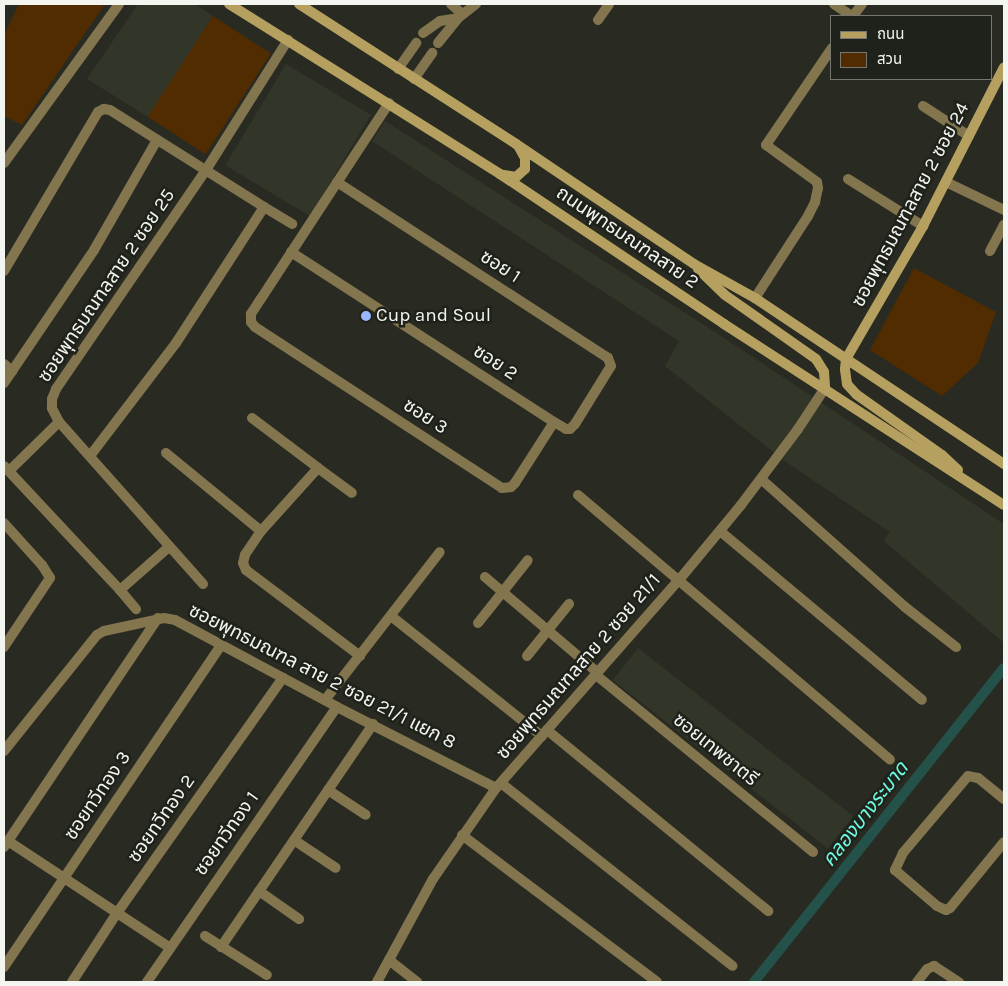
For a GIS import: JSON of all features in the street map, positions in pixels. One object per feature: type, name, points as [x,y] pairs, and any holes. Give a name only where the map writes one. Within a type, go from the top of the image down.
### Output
[{"type":"main road","name":"ถนนพุทธมณฑลสาย 2","points":[[229,4],[500,174],[1004,505]]},
{"type":"main road","name":"ถนนพุทธมณฑลสาย 2","points":[[298,4],[516,144],[694,264],[756,298],[1004,464]]},
{"type":"main road","name":"ซอยพุทธมณฑลสาย 2 ซอย 24","points":[[846,359],[923,226],[969,136],[994,79],[1004,67]]},
{"type":"main road","points":[[500,174],[516,177],[524,169],[525,158],[516,144]]},
{"type":"main road","points":[[694,264],[710,283],[725,295],[816,359],[824,372],[825,388]]},
{"type":"main road","points":[[846,359],[846,378],[851,389],[864,401],[954,464],[967,480]]},
{"type":"street","points":[[4,163],[118,4]]},
{"type":"street","points":[[452,4],[460,16]]},
{"type":"street","points":[[438,43],[460,16],[476,4]]},
{"type":"street","points":[[598,20],[609,4]]},
{"type":"street","points":[[834,4],[851,15]]},
{"type":"street","points":[[854,15],[862,4]]},
{"type":"street","points":[[423,33],[440,21],[460,16]]},
{"type":"street","name":"ซอยพุทธมณฑลสาย 2 ซอย 25","points":[[203,584],[60,422],[52,408],[52,399],[56,389],[206,170],[288,40]]},
{"type":"street","points":[[398,69],[416,43]]},
{"type":"street","points":[[756,298],[816,202],[818,188],[817,182],[766,145],[830,51]]},
{"type":"street","points":[[414,79],[432,53]]},
{"type":"street","points":[[291,252],[389,103]]},
{"type":"street","points":[[923,106],[969,136]]},
{"type":"street","points":[[4,270],[98,112],[104,109],[110,110],[292,224]]},
{"type":"street","points":[[4,383],[8,368],[94,250],[156,140]]},
{"type":"street","points":[[848,179],[923,226]]},
{"type":"street","name":"ซอย 1","points":[[337,182],[608,358],[611,366],[572,427],[566,429],[554,422]]},
{"type":"street","points":[[946,182],[1004,210]]},
{"type":"street","points":[[90,456],[186,328],[264,207]]},
{"type":"street","points":[[990,251],[1004,225]]},
{"type":"street","name":"ซอย 3","points":[[291,252],[251,314],[250,322],[502,488],[511,487],[515,483],[554,422]]},
{"type":"street","name":"ซอย 2","points":[[291,252],[554,422]]},
{"type":"street","name":"ซอยพุทธมณฑลสาย 2 ซอย 21/1","points":[[377,982],[433,879],[498,785],[720,531],[761,479],[825,388]]},
{"type":"street","points":[[252,418],[352,494]]},
{"type":"street","points":[[60,422],[6,468],[136,609]]},
{"type":"street","points":[[166,453],[261,531]]},
{"type":"street","points":[[318,468],[261,531],[245,555],[243,563],[246,570],[360,656]]},
{"type":"street","points":[[761,479],[898,601],[956,647]]},
{"type":"street","points":[[578,495],[890,760]]},
{"type":"street","points":[[4,523],[42,565],[50,578],[4,647]]},
{"type":"street","points":[[720,531],[922,700]]},
{"type":"street","points":[[120,590],[169,547]]},
{"type":"street","points":[[325,700],[440,552]]},
{"type":"street","points":[[478,623],[528,560]]},
{"type":"street","name":"ซอยเทพชาตรี","points":[[485,577],[597,674],[813,852]]},
{"type":"street","points":[[527,656],[569,604]]},
{"type":"street","points":[[390,616],[544,733],[768,910]]},
{"type":"street","points":[[158,618],[6,844],[64,878],[169,947]]},
{"type":"street","name":"ซอยพุทธมณฑล สาย 2 ซอย 21/1 แยก 8","points":[[4,751],[97,635],[104,631],[158,618],[175,620],[337,707],[498,785],[733,966]]},
{"type":"street","name":"ซอยทวีทอง 3","points":[[4,968],[222,645]]},
{"type":"street","name":"ซอยทวีทอง 2","points":[[72,982],[117,913],[284,678]]},
{"type":"street","name":"ซอยทวีทอง 1","points":[[147,982],[169,947],[337,707]]},
{"type":"street","points":[[221,947],[373,724]]},
{"type":"street","points":[[1004,799],[978,778],[968,776],[903,853],[896,870],[937,906],[946,910],[950,908],[1004,842]]},
{"type":"street","points":[[328,790],[366,815]]},
{"type":"street","points":[[462,835],[657,982]]},
{"type":"street","points":[[294,840],[336,868]]},
{"type":"street","points":[[259,891],[299,919]]},
{"type":"street","points":[[205,936],[267,975]]},
{"type":"street","points":[[389,960],[417,982]]},
{"type":"street","points":[[917,982],[927,969],[934,966],[959,982]]},
{"type":"shaded area","points":[[138,4],[194,4],[213,16],[150,118],[87,79]]},
{"type":"shaded area","points":[[286,64],[371,115],[310,216],[225,165]]},
{"type":"shaded area","points":[[385,121],[715,332],[1004,524],[1004,643],[884,541],[890,532],[786,462],[665,366],[679,341],[372,141]]},
{"type":"shaded area","points":[[638,648],[853,816],[828,848],[613,680]]},
{"type":"green space","points":[[19,4],[105,4],[22,125],[4,116],[4,35]]},
{"type":"green space","points":[[213,16],[271,54],[206,154],[148,117]]},
{"type":"green space","points":[[914,268],[996,312],[978,363],[942,396],[870,350]]},
{"type":"waterway","name":"คลองบางระมาด","points":[[754,982],[1004,668]]},
{"type":"place","name":"Cup and Soul","points":[[366,316]]}]
